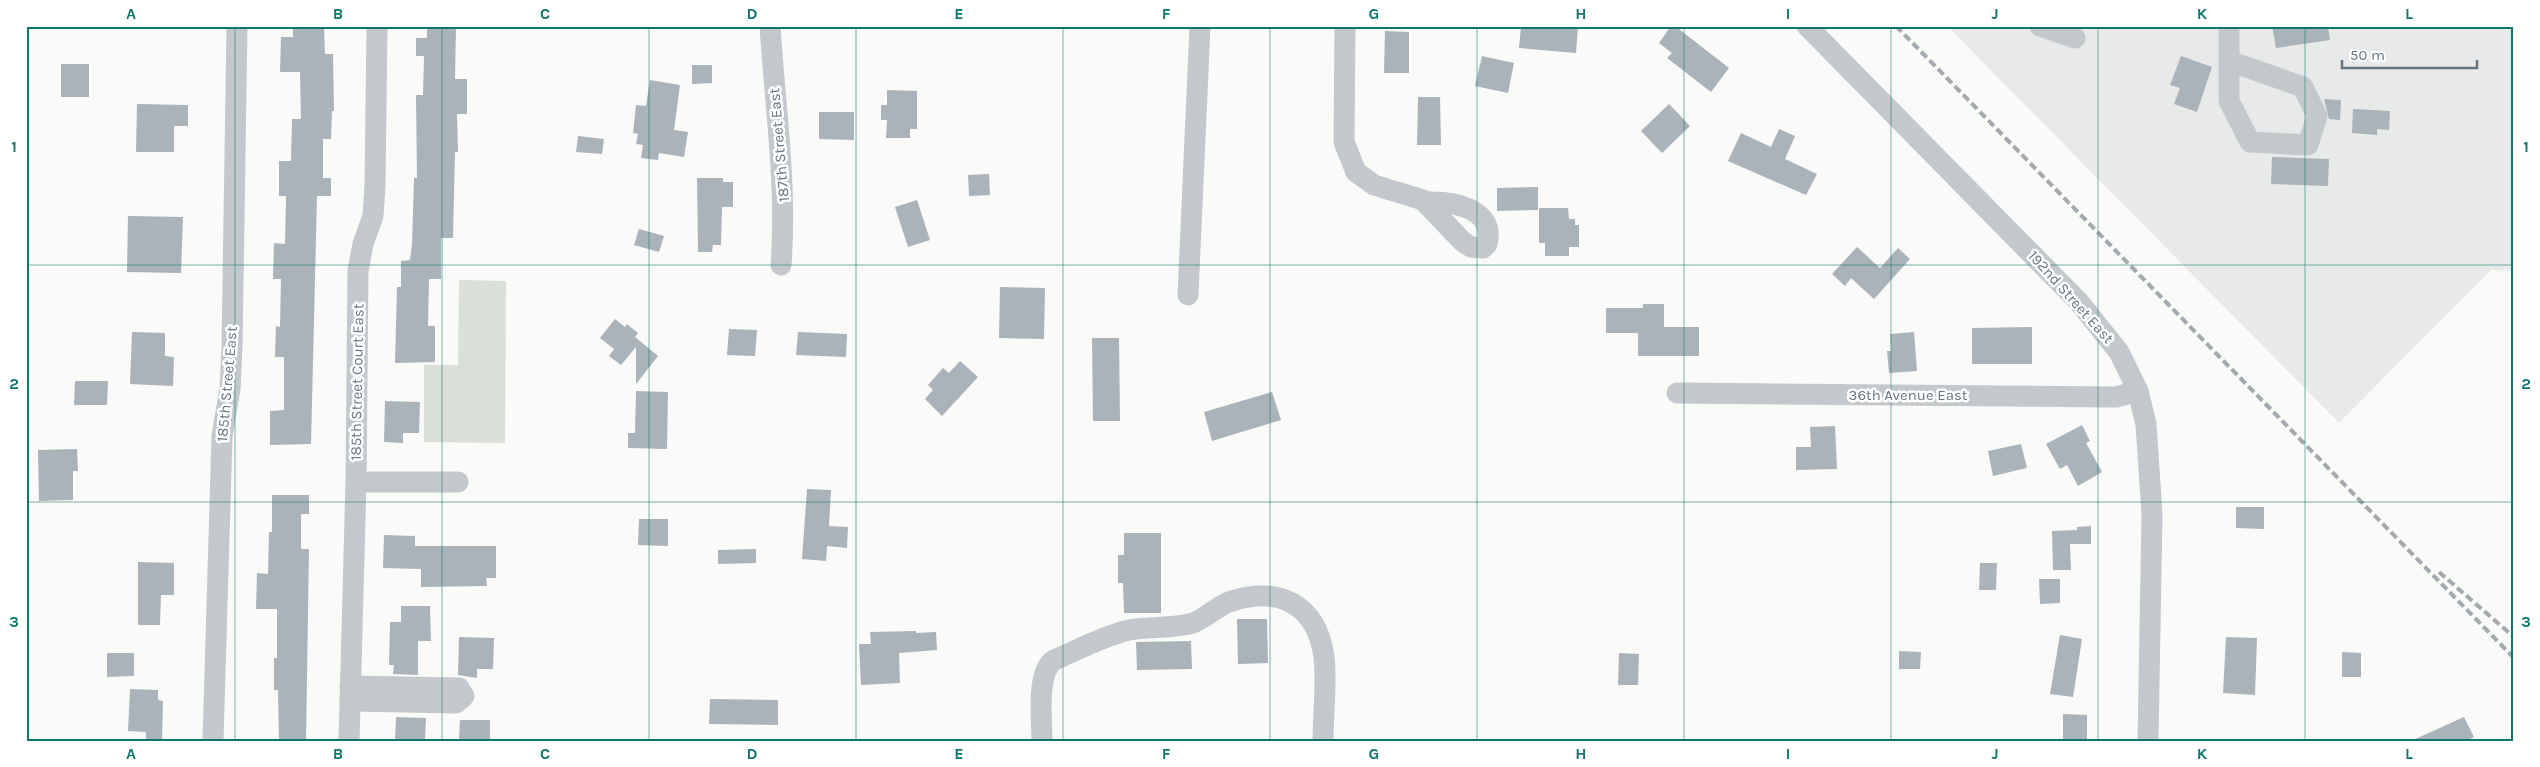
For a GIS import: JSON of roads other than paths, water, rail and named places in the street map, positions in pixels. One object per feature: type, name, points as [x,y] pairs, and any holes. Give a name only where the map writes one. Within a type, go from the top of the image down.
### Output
[{"type":"street","name":"185th Street East","points":[[213,741],[222,436],[230,389],[232,348],[237,26]]},
{"type":"street","name":"185th Street Court East","points":[[349,741],[356,482],[358,271],[363,244],[372,216],[375,185],[377,26]]},
{"type":"street","name":"187th Street East","points":[[770,26],[783,185],[784,222],[781,265]]},
{"type":"street","points":[[1188,295],[1200,26]]},
{"type":"street","points":[[1345,26],[1344,142],[1356,172],[1374,185],[1388,191],[1427,202]]},
{"type":"street","name":"192nd Street East","points":[[1807,26],[2079,302],[2120,352],[2138,391],[2148,443],[2152,514],[2148,741]]},
{"type":"street","points":[[2040,26],[2075,38]]},
{"type":"street","points":[[2229,26],[2229,61],[2229,101],[2250,142],[2308,145],[2317,116],[2303,87],[2229,61]]},
{"type":"street","name":"36th Avenue East","points":[[1677,393],[2116,397],[2138,391]]},
{"type":"street","points":[[356,482],[458,482]]},
{"type":"street","points":[[1042,741],[1042,680],[1049,663],[1127,630],[1193,622],[1228,603],[1260,597],[1284,598],[1306,613],[1313,625],[1324,656],[1322,741]]},
{"type":"railway","points":[[1896,26],[2514,658]]},
{"type":"railway","points":[[2439,572],[2514,637]]}]
